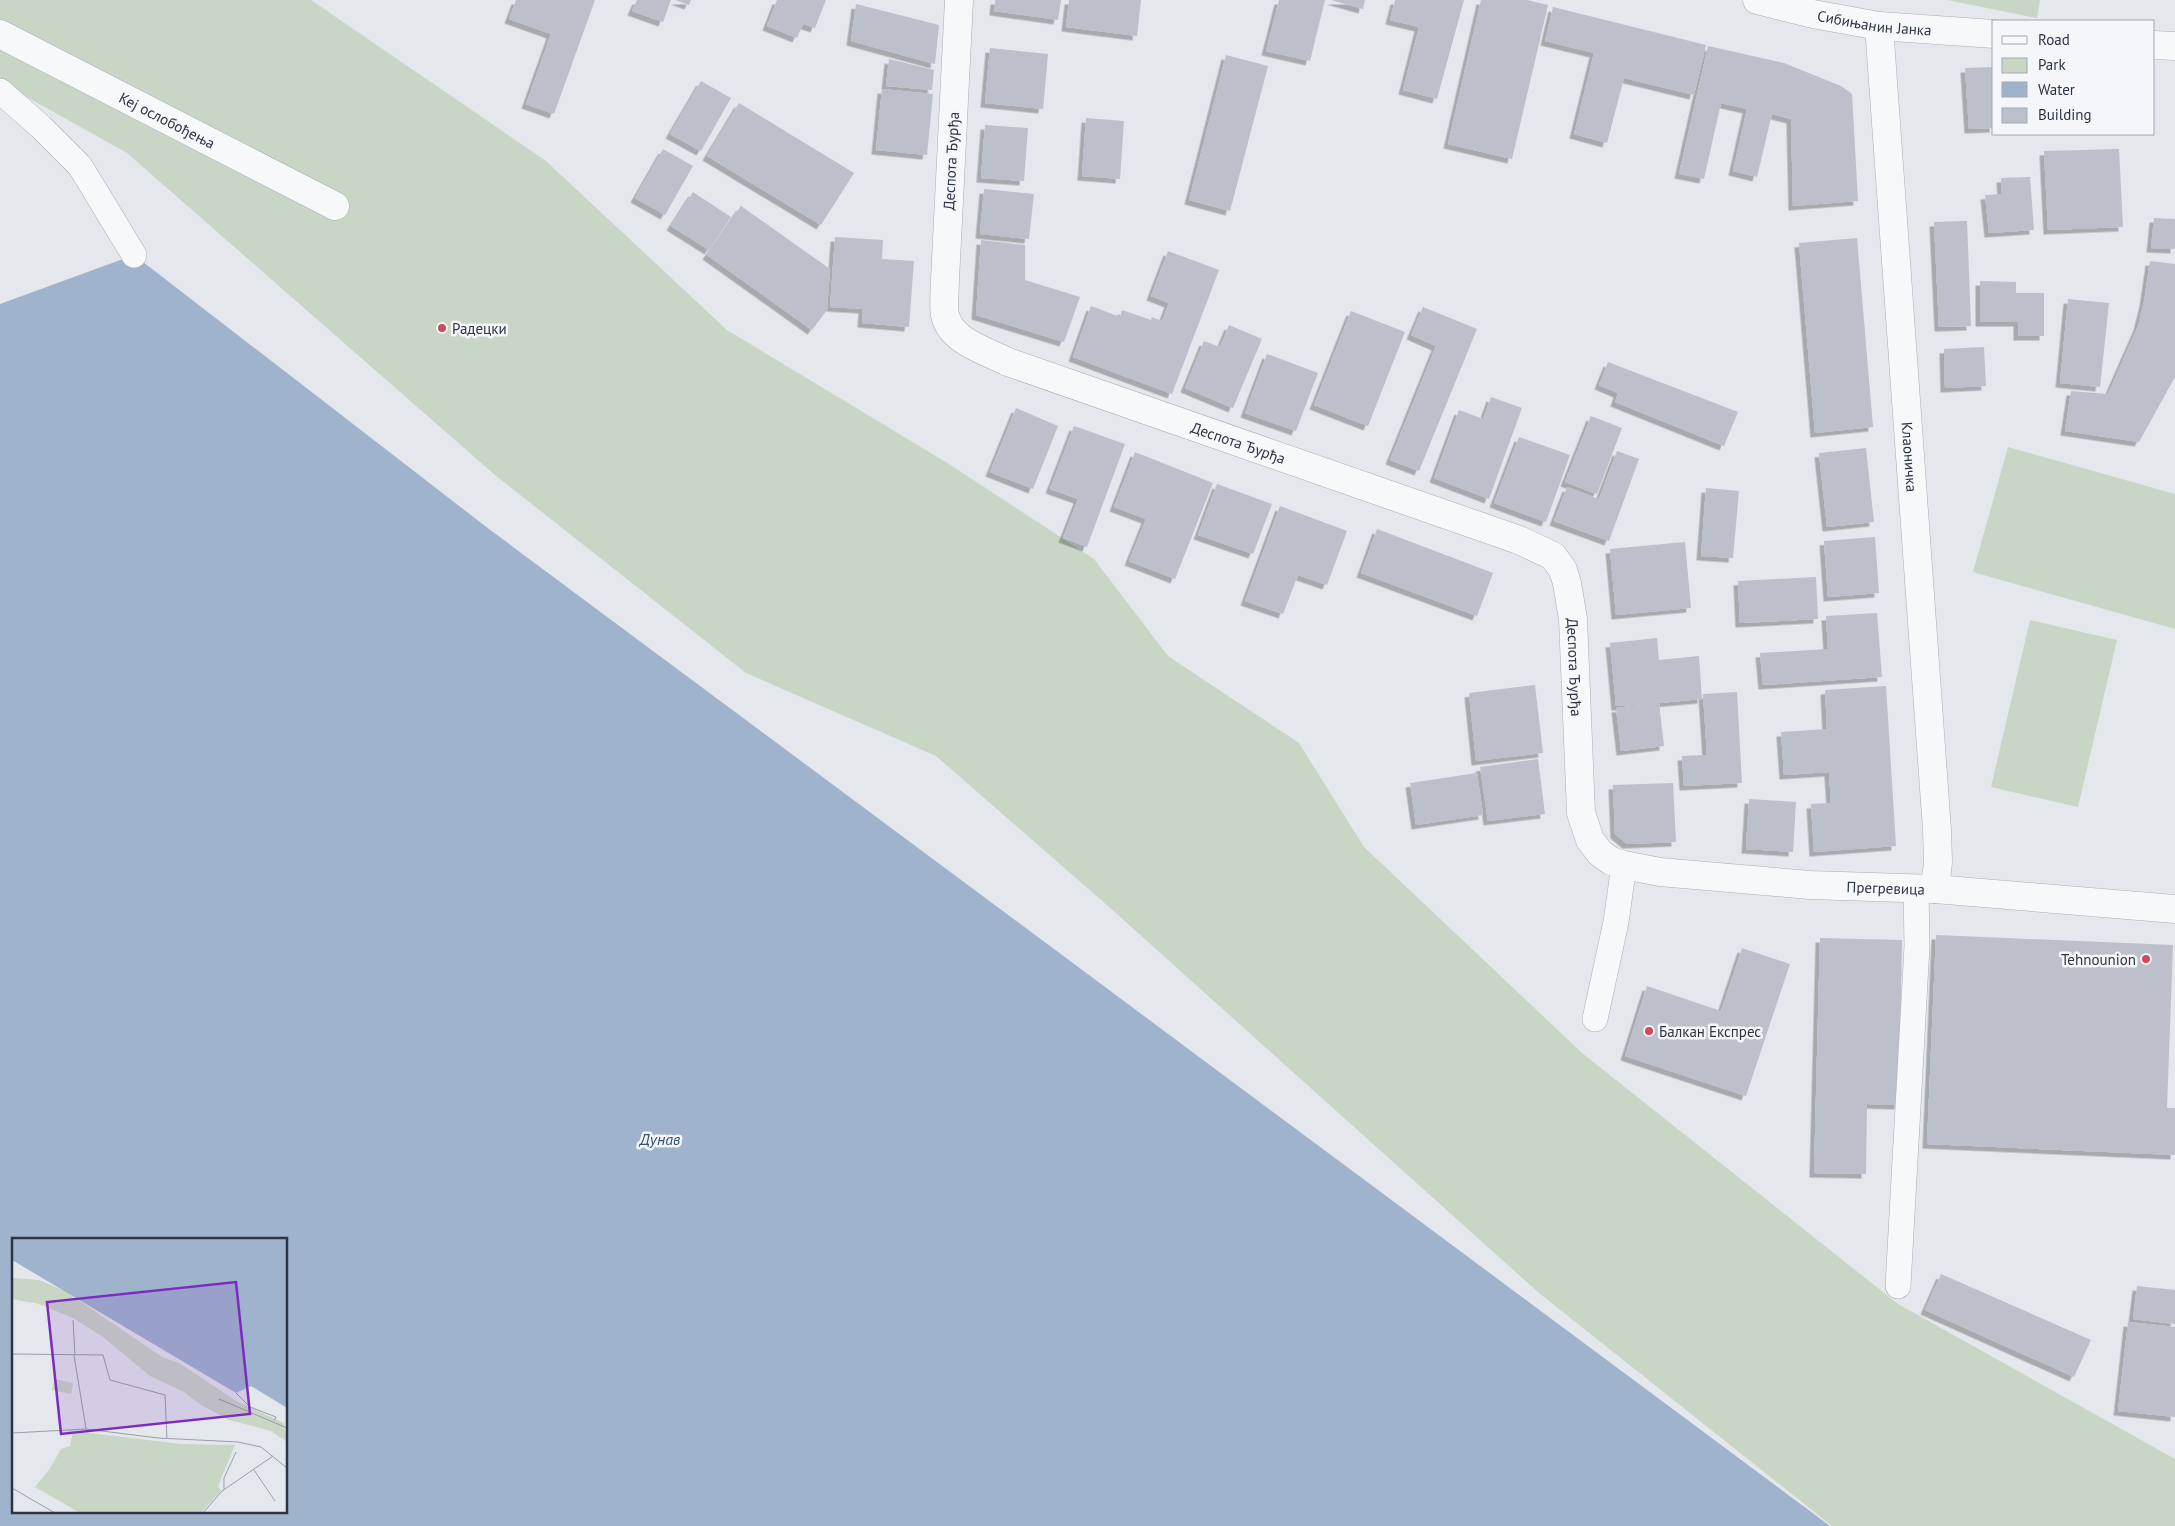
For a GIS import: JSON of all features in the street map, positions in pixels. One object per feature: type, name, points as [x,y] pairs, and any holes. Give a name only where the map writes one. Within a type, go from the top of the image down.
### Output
[{"type":"street","name":"Деспота Ђурђа","points":[[959,0],[945,280],[945,314],[949,325],[960,338],[1008,362],[1519,540],[1554,556],[1567,583],[1573,619],[1582,813],[1590,840],[1612,859]]},
{"type":"street","name":"Сибињанин Јанка","points":[[1757,0],[1813,14],[1879,26],[1992,34]]},
{"type":"street","name":"Клаоничка","points":[[1879,26],[1937,830],[1938,862],[1925,888]]},
{"type":"street","name":"Кеј ослобођења","points":[[0,34],[335,206]]},
{"type":"street","points":[[2155,45],[2175,46]]},
{"type":"street","name":"Прегревица","points":[[1612,859],[1660,872],[1810,885],[1925,888],[2175,909]]},
{"type":"lane","points":[[0,91],[41,126],[80,166],[134,254]]},
{"type":"lane","points":[[1595,1019],[1616,922],[1612,859]]},
{"type":"lane","points":[[1898,1286],[1917,946],[1925,888]]},
{"type":"green space","points":[[0,0],[311,0],[546,161],[727,330],[949,464],[1094,559],[1168,656],[1299,743],[1364,847],[1582,1053],[1898,1304],[2175,1459],[2175,1526],[1832,1526],[1539,1293],[1108,906],[936,756],[746,673],[495,475],[127,153],[0,82]]},
{"type":"green space","points":[[1947,0],[2040,0],[2037,18]]},
{"type":"green space","points":[[2008,447],[2175,494],[2175,629],[1973,572]]},
{"type":"green space","points":[[2030,620],[2117,640],[2078,807],[1991,787]]},
{"type":"water","name":"Дунав","points":[[134,255],[489,529],[1830,1526],[0,1526],[0,304]]},
{"type":"building","points":[[516,0],[595,0],[554,114],[526,104],[551,34],[509,19]]},
{"type":"building","points":[[637,0],[671,0],[663,22],[632,11]]},
{"type":"building","points":[[675,0],[691,0],[689,5]]},
{"type":"building","points":[[777,0],[826,0],[815,28],[803,24],[797,38],[767,26]]},
{"type":"building","points":[[995,0],[1061,0],[1058,20],[994,11]]},
{"type":"building","points":[[1069,0],[1141,0],[1137,36],[1066,27]]},
{"type":"building","points":[[1279,0],[1325,0],[1310,61],[1266,51]]},
{"type":"building","points":[[1331,0],[1365,0],[1363,9]]},
{"type":"building","points":[[1395,0],[1464,0],[1437,99],[1403,90],[1419,27],[1390,20]]},
{"type":"building","points":[[1481,0],[1527,0],[1548,5],[1512,159],[1448,144]]},
{"type":"building","points":[[856,4],[939,25],[935,64],[851,41]]},
{"type":"building","points":[[1553,7],[1706,45],[1694,95],[1624,78],[1607,143],[1574,134],[1594,53],[1545,41]]},
{"type":"building","points":[[1708,46],[1784,63],[1841,86],[1852,94],[1858,201],[1793,206],[1791,119],[1772,114],[1757,177],[1733,171],[1747,109],[1721,103],[1704,179],[1679,174]]},
{"type":"building","points":[[990,48],[1048,54],[1043,109],[985,103]]},
{"type":"building","points":[[1226,55],[1268,66],[1230,211],[1189,200]]},
{"type":"building","points":[[889,59],[934,70],[932,90],[886,86]]},
{"type":"building","points":[[1992,67],[1992,128],[1969,129],[1965,68]]},
{"type":"building","points":[[701,81],[731,98],[701,151],[670,134]]},
{"type":"building","points":[[882,89],[933,94],[927,155],[876,150]]},
{"type":"building","points":[[739,103],[854,173],[821,225],[707,156]]},
{"type":"building","points":[[1086,118],[1124,121],[1120,179],[1082,176]]},
{"type":"building","points":[[985,125],[1028,128],[1024,181],[981,178]]},
{"type":"building","points":[[663,149],[693,166],[665,215],[635,198]]},
{"type":"building","points":[[2119,149],[2123,227],[2048,230],[2044,151]]},
{"type":"building","points":[[2030,177],[2034,230],[1989,233],[1985,195],[2002,194],[2001,178]]},
{"type":"building","points":[[984,189],[1034,194],[1029,239],[980,234]]},
{"type":"building","points":[[693,192],[731,217],[709,250],[671,226]]},
{"type":"building","points":[[741,206],[830,269],[827,310],[812,330],[707,255]]},
{"type":"building","points":[[2154,218],[2175,219],[2175,249],[2151,248]]},
{"type":"building","points":[[1967,221],[1971,326],[1939,327],[1934,222]]},
{"type":"building","points":[[835,237],[883,240],[882,259],[914,261],[909,327],[862,323],[863,309],[830,307]]},
{"type":"building","points":[[1857,238],[1873,427],[1815,433],[1799,243]]},
{"type":"building","points":[[981,240],[1025,245],[1025,280],[1080,297],[1064,342],[976,315]]},
{"type":"building","points":[[1168,251],[1219,270],[1172,394],[1073,357],[1091,306],[1120,317],[1122,310],[1151,320],[1152,317],[1162,321],[1169,303],[1151,296]]},
{"type":"building","points":[[2150,261],[2175,264],[2175,377],[2139,442],[2065,431],[2071,391],[2108,394],[2138,326],[2144,302]]},
{"type":"building","points":[[1980,281],[2016,282],[2016,293],[2044,293],[2044,336],[2018,336],[2018,322],[1980,322]]},
{"type":"building","points":[[2068,299],[2109,303],[2100,387],[2060,383]]},
{"type":"building","points":[[1423,307],[1477,329],[1419,471],[1390,460],[1436,346],[1411,335]]},
{"type":"building","points":[[1351,311],[1405,332],[1368,426],[1314,405]]},
{"type":"building","points":[[1229,325],[1262,339],[1233,408],[1185,388],[1204,341],[1220,347]]},
{"type":"building","points":[[1984,347],[1986,386],[1945,388],[1944,349]]},
{"type":"building","points":[[1267,354],[1318,373],[1296,431],[1245,413]]},
{"type":"building","points":[[1608,362],[1738,412],[1724,446],[1615,402],[1618,393],[1599,385]]},
{"type":"building","points":[[1491,397],[1522,408],[1489,499],[1434,478],[1459,410],[1483,419]]},
{"type":"building","points":[[1016,408],[1058,426],[1033,489],[990,472]]},
{"type":"building","points":[[1591,416],[1622,428],[1597,494],[1565,482]]},
{"type":"building","points":[[1074,426],[1125,444],[1087,547],[1063,538],[1078,499],[1050,489]]},
{"type":"building","points":[[1519,437],[1570,455],[1546,522],[1494,503]]},
{"type":"building","points":[[1866,448],[1874,522],[1827,527],[1819,453]]},
{"type":"building","points":[[1617,451],[1639,459],[1609,541],[1554,521],[1567,487],[1599,499]]},
{"type":"building","points":[[1135,452],[1213,483],[1175,579],[1129,561],[1146,519],[1114,507]]},
{"type":"building","points":[[1217,484],[1272,504],[1253,554],[1198,535]]},
{"type":"building","points":[[1706,488],[1739,491],[1733,558],[1701,556]]},
{"type":"building","points":[[1280,506],[1347,531],[1327,585],[1298,575],[1283,614],[1245,601]]},
{"type":"building","points":[[1377,529],[1493,573],[1477,616],[1361,573]]},
{"type":"building","points":[[1875,537],[1879,593],[1828,597],[1824,541]]},
{"type":"building","points":[[1685,542],[1691,608],[1616,615],[1610,549]]},
{"type":"building","points":[[1816,577],[1818,619],[1740,623],[1738,581]]},
{"type":"building","points":[[1877,613],[1882,677],[1763,685],[1760,653],[1828,649],[1826,616]]},
{"type":"building","points":[[1657,638],[1659,660],[1699,656],[1702,699],[1659,703],[1664,746],[1621,751],[1616,708],[1650,704],[1616,706],[1610,643]]},
{"type":"building","points":[[1535,685],[1543,753],[1476,761],[1469,693]]},
{"type":"building","points":[[1886,686],[1896,846],[1814,852],[1811,804],[1831,803],[1829,772],[1784,775],[1781,732],[1827,729],[1825,690]]},
{"type":"building","points":[[1737,692],[1742,783],[1684,786],[1682,756],[1707,755],[1703,694]]},
{"type":"building","points":[[1538,759],[1545,814],[1488,821],[1480,767]]},
{"type":"building","points":[[1477,773],[1483,815],[1416,825],[1410,783]]},
{"type":"building","points":[[1673,783],[1676,842],[1627,844],[1615,834],[1613,785]]},
{"type":"building","points":[[1749,799],[1796,802],[1793,852],[1746,849]]},
{"type":"building","points":[[1936,935],[2173,945],[2167,1108],[2175,1108],[2175,1155],[1927,1144]]},
{"type":"building","points":[[1820,938],[1902,940],[1899,1105],[1867,1104],[1866,1174],[1814,1173]]},
{"type":"building","points":[[1742,948],[1790,964],[1746,1096],[1625,1056],[1647,986],[1721,1011]]},
{"type":"building","points":[[1941,1274],[2091,1340],[2074,1377],[1925,1310]]},
{"type":"building","points":[[2137,1286],[2175,1290],[2175,1324],[2133,1319]]},
{"type":"building","points":[[2128,1322],[2175,1327],[2175,1417],[2118,1411]]},
{"type":"place","name":"Радецки","points":[[442,328]]},
{"type":"place","name":"Tehnounion","points":[[2146,959]]},
{"type":"place","name":"Балкан Експрес","points":[[1649,1031]]}]
